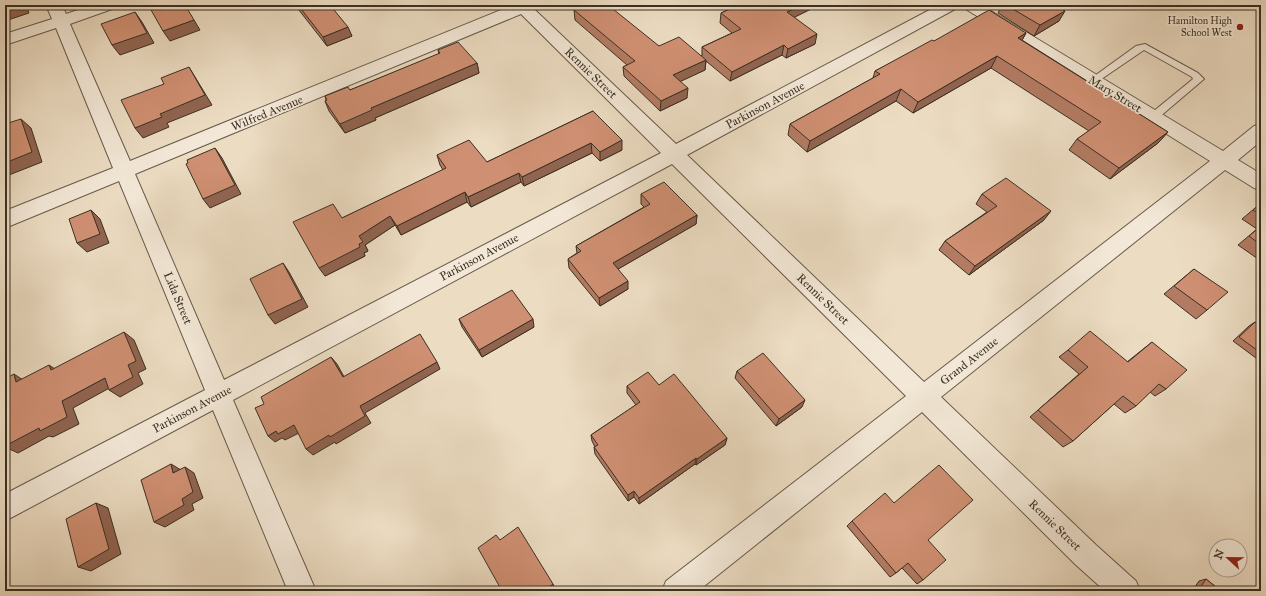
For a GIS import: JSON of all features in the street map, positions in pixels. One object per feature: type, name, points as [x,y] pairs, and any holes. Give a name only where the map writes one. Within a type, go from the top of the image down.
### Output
[{"type":"street","points":[[5,40],[57,13],[109,5]]},
{"type":"street","name":"Parkinson Avenue","points":[[5,508],[674,154],[951,5]]},
{"type":"street","name":"Mary Street","points":[[970,5],[1261,183]]},
{"type":"street","name":"Rennie Street","points":[[525,6],[923,397],[1086,555],[1126,591]]},
{"type":"street","name":"Wilfred Avenue","points":[[5,220],[525,6]]},
{"type":"street","name":"Lida Street","points":[[57,13],[302,591]]},
{"type":"street","name":"Grand Avenue","points":[[676,591],[1261,131]]},
{"type":"lane","points":[[1094,80],[1139,48],[1145,47],[1196,74],[1199,79],[1153,116]]},
{"type":"building","points":[[5,5],[14,5],[5,8]]},
{"type":"building","points":[[163,5],[185,5],[194,20],[163,31],[151,10]]},
{"type":"building","points":[[298,5],[330,5],[348,27],[323,37]]},
{"type":"building","points":[[586,5],[608,5],[659,46],[679,37],[706,60],[673,75],[688,88],[661,101],[623,67],[635,61],[574,10]]},
{"type":"building","points":[[732,5],[802,5],[787,12],[817,34],[788,49],[784,45],[732,72],[702,47],[741,29],[721,13],[735,7]]},
{"type":"building","points":[[1006,5],[1055,5],[1065,11],[1040,25]]},
{"type":"building","points":[[989,10],[1026,33],[1018,38],[1168,132],[1119,168],[1077,139],[1101,122],[997,56],[918,102],[901,89],[810,141],[790,124],[880,74],[875,71],[932,40],[934,41]]},
{"type":"building","points":[[135,12],[147,33],[112,45],[101,24]]},
{"type":"building","points":[[458,42],[477,63],[371,108],[372,110],[340,124],[325,101],[327,100],[325,96],[348,87],[350,90],[440,53],[438,50]]},
{"type":"building","points":[[189,67],[205,95],[160,114],[162,117],[135,128],[121,100],[164,84],[161,78]]},
{"type":"building","points":[[593,111],[622,140],[600,152],[591,143],[522,177],[519,173],[468,197],[465,192],[397,226],[390,216],[359,236],[363,242],[359,244],[360,247],[319,268],[293,222],[333,204],[342,218],[446,168],[437,155],[469,140],[487,162]]},
{"type":"building","points":[[21,119],[32,152],[5,163],[5,124]]},
{"type":"building","points":[[215,148],[235,185],[203,199],[186,164],[188,163],[187,160]]},
{"type":"building","points":[[1006,178],[1051,211],[975,266],[945,241],[997,206],[982,194]]},
{"type":"building","points":[[664,182],[697,215],[613,263],[628,281],[599,298],[568,259],[581,251],[576,246],[650,204],[641,194]]},
{"type":"building","points":[[1261,203],[1261,215],[1253,210]]},
{"type":"building","points":[[91,210],[100,234],[77,243],[69,219]]},
{"type":"building","points":[[1261,226],[1261,245],[1249,236]]},
{"type":"building","points":[[283,263],[302,299],[268,315],[250,279]]},
{"type":"building","points":[[1194,269],[1228,292],[1207,310],[1174,286]]},
{"type":"building","points":[[512,290],[533,319],[479,350],[459,319]]},
{"type":"building","points":[[1255,322],[1261,326],[1261,353],[1239,337]]},
{"type":"building","points":[[1090,331],[1128,362],[1152,342],[1187,370],[1166,389],[1159,384],[1136,406],[1123,396],[1073,441],[1038,410],[1088,367],[1068,350]]},
{"type":"building","points":[[124,332],[136,361],[128,365],[133,377],[109,390],[105,378],[62,401],[67,417],[40,431],[39,428],[5,446],[5,379],[14,374],[16,382],[49,365],[51,370]]},
{"type":"building","points":[[420,334],[437,362],[360,406],[365,416],[330,437],[329,435],[306,449],[294,425],[278,434],[276,431],[268,436],[255,408],[264,404],[261,397],[331,357],[343,377]]},
{"type":"building","points":[[763,353],[805,400],[779,419],[737,371]]},
{"type":"building","points":[[648,372],[659,385],[674,374],[727,438],[639,498],[634,491],[628,495],[594,447],[598,445],[591,435],[640,402],[627,386]]},
{"type":"building","points":[[171,464],[173,473],[185,467],[193,492],[182,499],[184,505],[154,522],[141,480]]},
{"type":"building","points":[[939,465],[973,500],[928,540],[946,560],[923,580],[908,563],[896,573],[852,521],[885,493],[894,503]]},
{"type":"building","points":[[96,503],[109,549],[78,567],[66,519]]},
{"type":"building","points":[[518,527],[553,584],[544,591],[502,591],[478,548],[496,535],[500,540]]},
{"type":"building","points":[[1206,579],[1221,591],[1198,591]]},
{"type":"place","name":"Hamilton High School West","points":[[1240,27]]}]
